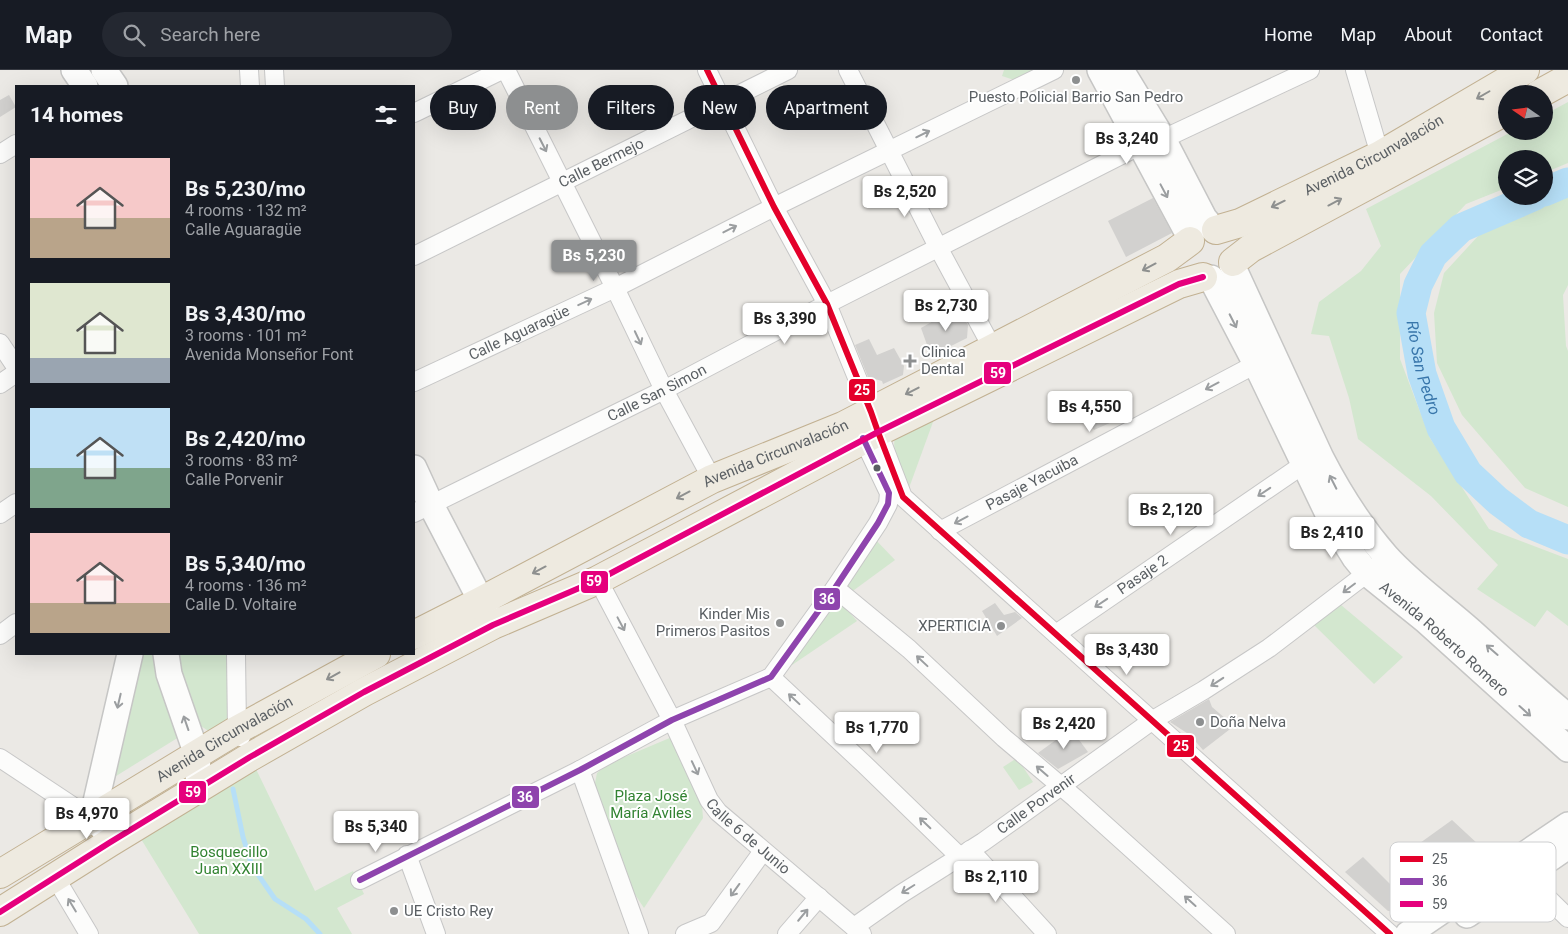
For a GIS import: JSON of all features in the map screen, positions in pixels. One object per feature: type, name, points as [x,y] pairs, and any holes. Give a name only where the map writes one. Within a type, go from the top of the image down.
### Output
[{"type":"highway","name":"Avenida Circunvalación","points":[[0,912],[250,756],[364,692],[493,625],[598,580],[867,426],[993,349],[1166,258],[1203,235],[1240,223],[1380,155],[1525,70]]},
{"type":"highway","points":[[1553,86],[1568,78]]},
{"type":"highway","name":"Avenida Circunvalación","points":[[415,634],[712,479],[867,426],[1179,284],[1220,270],[1251,248],[1498,115]]},
{"type":"highway","points":[[1203,235],[1228,237],[1232,242],[1234,255],[1220,270],[1195,272],[1187,258],[1187,249],[1203,235]]},
{"type":"highway","name":"Avenida Circunvalación","points":[[0,874],[237,730],[374,655]]},
{"type":"street","points":[[74,70],[84,85]]},
{"type":"street","points":[[104,70],[114,85]]},
{"type":"street","points":[[249,70],[250,85]]},
{"type":"street","points":[[274,70],[275,85]]},
{"type":"street","points":[[415,113],[502,70]]},
{"type":"street","points":[[506,70],[664,390],[712,479]]},
{"type":"street","points":[[707,70],[714,85]]},
{"type":"street","name":"Calle Bermejo","points":[[756,86],[788,70]]},
{"type":"street","points":[[848,70],[938,249],[993,349]]},
{"type":"street","name":"Calle Aguaragüe","points":[[415,382],[615,288],[774,207],[1054,70]]},
{"type":"street","points":[[1100,70],[1204,218],[1203,235]]},
{"type":"street","points":[[1120,70],[1151,142]]},
{"type":"street","name":"Calle San Simon","points":[[422,509],[664,390],[827,304],[1151,142],[1310,70]]},
{"type":"street","points":[[1355,70],[1380,155]]},
{"type":"street","name":"Calle Bermejo","points":[[415,256],[684,121]]},
{"type":"street","points":[[360,880],[580,770],[672,720],[771,677],[835,588],[878,523],[888,504],[889,493],[827,304],[774,207],[737,130]]},
{"type":"street","points":[[0,154],[15,145]]},
{"type":"street","name":"Avenida Roberto Romero","points":[[1220,270],[1256,364],[1330,518],[1355,558],[1368,574],[1425,620],[1568,749]]},
{"type":"street","name":"Avenida Roberto Romero","points":[[1220,270],[1337,490],[1386,556],[1417,586],[1568,717]]},
{"type":"street","points":[[0,343],[15,365]]},
{"type":"street","name":"Pasaje Yacuiba","points":[[940,531],[1256,364]]},
{"type":"street","points":[[0,384],[15,374]]},
{"type":"street","points":[[867,426],[903,497],[1390,934]]},
{"type":"street","name":"Pasaje 2","points":[[1056,634],[1304,464]]},
{"type":"street","points":[[415,473],[422,509],[482,601],[493,625]]},
{"type":"street","points":[[0,514],[15,504]]},
{"type":"street","name":"Calle Porvenir","points":[[858,930],[900,894],[965,854],[1153,720],[1204,690],[1268,648],[1368,574],[1386,556]]},
{"type":"street","name":"Calle 6 de Junio","points":[[598,580],[672,720],[709,800],[718,812],[858,930]]},
{"type":"street","points":[[835,588],[909,649],[1004,738],[1110,829],[1226,934]]},
{"type":"street","points":[[0,635],[15,624]]},
{"type":"street","points":[[92,818],[130,655]]},
{"type":"street","points":[[166,655],[169,674],[197,755],[199,788]]},
{"type":"street","points":[[236,655],[237,730],[250,756]]},
{"type":"street","points":[[771,677],[871,771],[965,854],[1047,934]]},
{"type":"street","points":[[0,758],[92,818],[109,843]]},
{"type":"street","points":[[580,770],[639,934]]},
{"type":"street","points":[[1543,842],[1568,825]]},
{"type":"street","points":[[1556,854],[1568,846]]},
{"type":"street","points":[[687,934],[711,923],[763,851]]},
{"type":"street","points":[[407,855],[436,934]]},
{"type":"street","points":[[55,877],[89,934]]},
{"type":"street","points":[[787,934],[818,897]]},
{"type":"street","points":[[1556,906],[1568,918]]},
{"type":"street","points":[[1408,934],[1426,922]]},
{"type":"street","points":[[1438,934],[1456,922]]},
{"type":"green space","points":[[1004,70],[1034,70],[1014,80],[1002,76]]},
{"type":"green space","points":[[1568,102],[1568,163],[1553,169],[1553,150],[1498,150],[1498,191],[1466,204],[1400,274],[1400,359],[1430,438],[1489,529],[1568,559],[1568,626],[1547,610],[1535,627],[1477,589],[1498,565],[1431,496],[1358,439],[1349,398],[1329,336],[1311,334],[1319,302],[1361,271],[1381,246],[1366,209],[1498,139],[1553,140],[1553,110]]},
{"type":"green space","points":[[1568,196],[1568,285],[1563,295],[1566,346],[1568,351],[1568,507],[1525,488],[1462,415],[1437,363],[1434,313],[1444,273],[1479,235],[1547,205],[1553,205],[1553,203]]},
{"type":"green space","points":[[935,411],[933,422],[909,488],[899,468],[895,454],[894,439],[896,432]]},
{"type":"green space","points":[[871,535],[895,560],[850,593],[839,584]]},
{"type":"green space","points":[[832,593],[857,621],[792,665],[790,662]]},
{"type":"green space","points":[[1341,605],[1403,657],[1374,684],[1314,625]]},
{"type":"green space","points":[[138,655],[159,655],[179,737],[108,781]]},
{"type":"green space","points":[[175,655],[228,655],[230,721],[213,734],[201,726],[191,712]]},
{"type":"green space","name":"Plaza José María Aviles","points":[[672,737],[702,805],[703,818],[644,908],[634,893],[594,788],[597,773],[608,764]]},
{"type":"green space","points":[[1017,758],[1033,782],[1019,790],[1003,767]]},
{"type":"green space","name":"Bosquecillo Juan XXIII","points":[[255,767],[315,891],[353,871],[364,894],[337,908],[352,934],[199,934],[138,834]]},
{"type":"building","points":[[9,95],[15,108],[0,117],[0,100]]},
{"type":"building","points":[[1153,198],[1172,233],[1126,257],[1108,221]]},
{"type":"building","points":[[958,307],[968,325],[967,338],[931,356],[921,328]]},
{"type":"building","points":[[869,339],[877,355],[894,348],[904,366],[903,375],[883,384],[882,381],[868,377],[855,345]]},
{"type":"building","points":[[1100,401],[1112,422],[1094,430],[1083,412]]},
{"type":"building","name":"XPERTICIA","points":[[995,603],[1004,615],[1015,612],[1022,618],[997,636],[982,611]]},
{"type":"building","name":"Doña Nelva","points":[[1209,699],[1212,707],[1234,726],[1203,750],[1190,735],[1170,722]]},
{"type":"building","points":[[1071,729],[1088,752],[1058,769],[1038,753]]},
{"type":"building","points":[[1452,820],[1476,842],[1421,842]]},
{"type":"building","points":[[1363,857],[1390,884],[1390,911],[1388,911],[1345,872]]},
{"type":"waterway","name":"Río San Pedro","points":[[1553,188],[1568,182]]},
{"type":"waterway","name":"Río San Pedro","points":[[1514,205],[1461,228],[1433,255],[1418,285],[1411,313],[1422,374],[1441,428],[1468,473],[1498,501],[1529,524],[1568,540]]},
{"type":"waterway","points":[[233,789],[243,837],[252,866],[275,899],[306,919],[320,934]]},
{"type":"transit line","name":"25","points":[[707,70],[774,207],[827,304],[903,497],[1390,934]]},
{"type":"transit line","name":"59","points":[[0,912],[250,757],[364,692],[493,625],[598,580],[878,432],[1179,284],[1203,277]]},
{"type":"transit line","name":"36","points":[[360,880],[580,770],[672,720],[771,677],[835,588],[878,523],[888,504],[889,493],[863,438]]},
{"type":"place","name":"Puesto Policial Barrio San Pedro","points":[[1076,80]]},
{"type":"place","name":"Clinica Dental","points":[[910,361]]},
{"type":"place","name":"Kinder Mis Primeros Pasitos","points":[[780,623]]},
{"type":"place","name":"XPERTICIA","points":[[1001,626]]},
{"type":"place","name":"Doña Nelva","points":[[1200,722]]},
{"type":"place","name":"UE Cristo Rey","points":[[394,911]]}]
